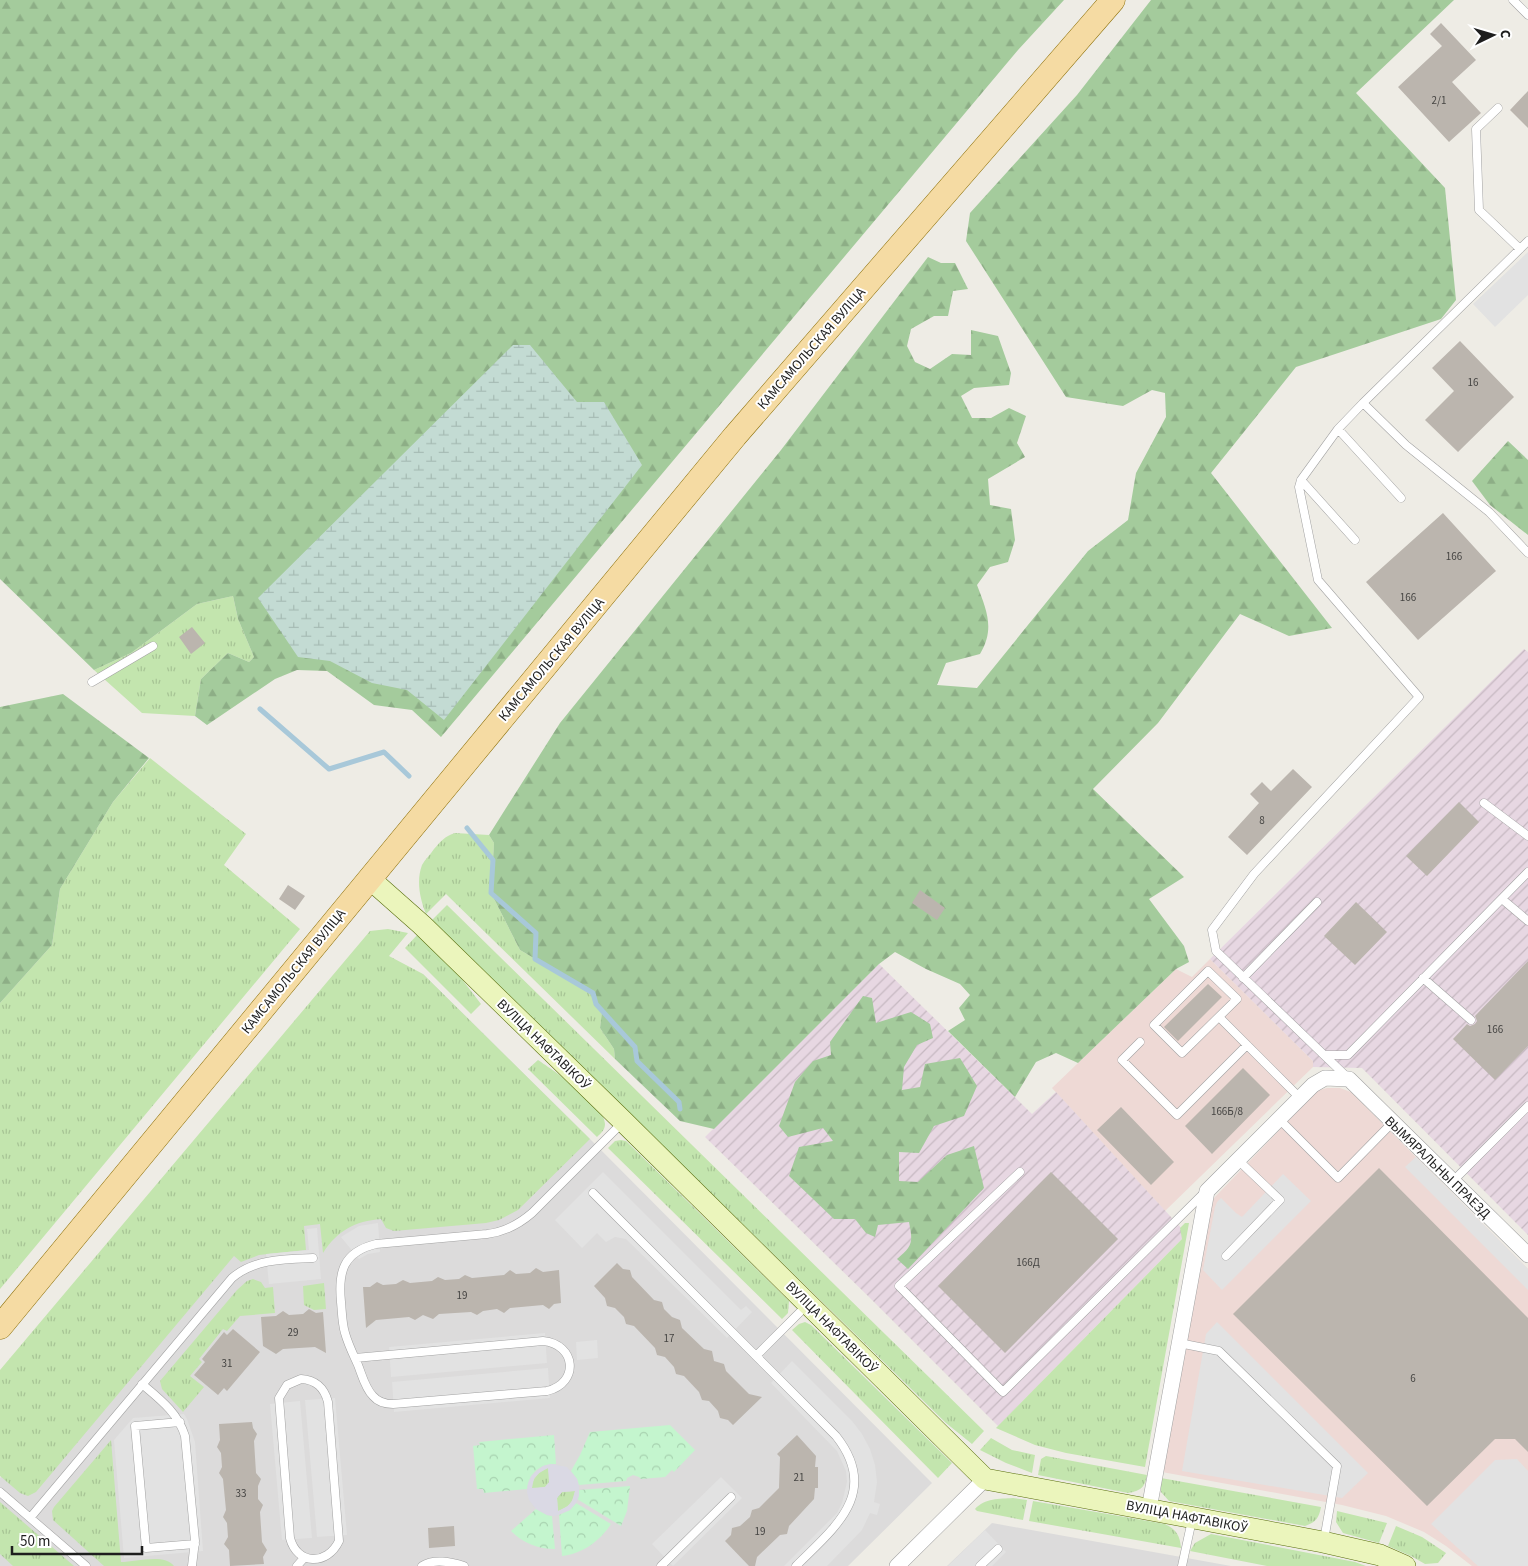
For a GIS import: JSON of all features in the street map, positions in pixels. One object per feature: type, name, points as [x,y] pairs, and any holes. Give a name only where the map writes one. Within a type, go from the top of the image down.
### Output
[{"type":"main road","name":"КАМСАМОЛЬСКАЯ ВУЛІЦА","points":[[0,1327],[735,436],[1113,0]]},
{"type":"street","name":"ВУЛІЦА НАФТАВІКОЎ","points":[[370,879],[422,925],[623,1121],[985,1479],[1324,1542],[1380,1555],[1405,1566]]},
{"type":"street","points":[[1148,1509],[1207,1191],[1313,1085],[1325,1078],[1349,1079]]},
{"type":"street","name":"ВЫМЯРАЛЬНЫ ПРАЕЗД","points":[[1349,1079],[1528,1255]]},
{"type":"street","points":[[897,1566],[985,1479]]},
{"type":"lane","points":[[1513,0],[1528,15]]},
{"type":"lane","points":[[1498,108],[1476,128],[1479,210],[1520,249]]},
{"type":"lane","points":[[1349,1079],[1216,951],[1212,930],[1254,874],[1419,697],[1318,580],[1299,487],[1301,480],[1338,429],[1528,241]]},
{"type":"lane","points":[[1363,403],[1406,445],[1489,512],[1528,553]]},
{"type":"lane","points":[[1338,429],[1401,498]]},
{"type":"lane","points":[[1301,480],[1354,540]]},
{"type":"lane","points":[[92,682],[153,646]]},
{"type":"lane","points":[[1484,803],[1528,836]]},
{"type":"lane","points":[[1325,1078],[1528,872]]},
{"type":"lane","points":[[1502,899],[1528,921]]},
{"type":"lane","points":[[1244,978],[1316,902]]},
{"type":"lane","points":[[1208,971],[1237,999],[1219,1017],[1182,1053],[1154,1025],[1208,971]]},
{"type":"lane","points":[[1423,978],[1471,1020]]},
{"type":"lane","points":[[1219,1017],[1300,1098]]},
{"type":"lane","points":[[1140,1042],[1122,1060],[1177,1115],[1247,1045]]},
{"type":"lane","points":[[1324,1055],[1348,1055]]},
{"type":"lane","points":[[1453,1181],[1528,1106]]},
{"type":"lane","points":[[1279,1119],[1338,1178],[1393,1122]]},
{"type":"lane","points":[[354,1358],[543,1341],[551,1342],[564,1349],[570,1364],[566,1379],[561,1384],[552,1390],[392,1404],[378,1400],[372,1396],[354,1358],[345,1333],[340,1276],[349,1258],[366,1246],[487,1234],[511,1228],[532,1214],[623,1121]]},
{"type":"lane","points":[[1226,1256],[1280,1200],[1238,1160]]},
{"type":"lane","points":[[1020,1172],[899,1286],[1003,1392],[1207,1191]]},
{"type":"lane","points":[[592,1193],[844,1446],[853,1469],[853,1494],[843,1518],[796,1566]]},
{"type":"lane","points":[[30,1518],[236,1274],[261,1263],[313,1258]]},
{"type":"lane","points":[[756,1356],[808,1303]]},
{"type":"lane","points":[[1179,1343],[1219,1351],[1337,1466],[1324,1542]]},
{"type":"lane","points":[[301,1379],[309,1380],[322,1388],[328,1402],[339,1533],[336,1548],[331,1554],[316,1560],[304,1558],[296,1552],[290,1538],[278,1406],[279,1398],[287,1385],[301,1379]]},
{"type":"lane","points":[[142,1384],[167,1405],[180,1422],[187,1444],[195,1544],[192,1566]]},
{"type":"lane","points":[[180,1422],[135,1426],[146,1548],[195,1544]]},
{"type":"lane","points":[[0,1492],[86,1566]]},
{"type":"lane","points":[[661,1566],[731,1497]]},
{"type":"lane","points":[[1182,1566],[1193,1518]]},
{"type":"lane","points":[[980,1566],[998,1549]]},
{"type":"lane","points":[[297,1566],[304,1558]]},
{"type":"lane","points":[[422,1566],[438,1561],[452,1562],[464,1566]]},
{"type":"shaded area","points":[[1528,252],[1528,295],[1495,327],[1473,304]]},
{"type":"shaded area","points":[[1524,649],[1528,652],[1528,1235],[1362,1068],[1313,1067],[1313,1061],[1210,959]]},
{"type":"shaded area","points":[[1210,959],[1313,1061],[1313,1067],[1165,1211],[1052,1088],[1176,969],[1192,977]]},
{"type":"shaded area","points":[[879,964],[1032,1114],[1056,1092],[1182,1229],[1182,1239],[998,1426],[705,1137]]},
{"type":"shaded area","points":[[423,974],[932,1483],[848,1566],[0,1566],[0,1478]]},
{"type":"shaded area","points":[[1327,1088],[1340,1088],[1351,1092],[1528,1269],[1528,1566],[1472,1566],[1424,1532],[1386,1516],[1342,1505],[1162,1472],[1210,1208],[1214,1198],[1317,1091]]},
{"type":"shaded area","points":[[1416,1157],[1528,1269],[1528,1290],[1405,1167]]},
{"type":"shaded area","points":[[603,1172],[741,1310],[746,1306],[752,1312],[727,1338],[626,1239],[615,1237],[606,1242],[597,1233],[582,1248],[555,1220]]},
{"type":"shaded area","points":[[1283,1174],[1311,1201],[1222,1290],[1203,1270],[1217,1202],[1221,1198],[1242,1217]]},
{"type":"shaded area","points":[[378,1223],[380,1252],[368,1254],[359,1259],[341,1237],[359,1226]]},
{"type":"shaded area","points":[[317,1228],[321,1279],[269,1284],[266,1254],[309,1250],[307,1229]]},
{"type":"shaded area","points":[[1217,1322],[1368,1473],[1342,1498],[1182,1471],[1206,1334]]},
{"type":"shaded area","points":[[545,1333],[547,1363],[391,1377],[389,1347]]},
{"type":"shaded area","points":[[597,1340],[598,1358],[577,1360],[576,1342]]},
{"type":"shaded area","points":[[792,1361],[852,1421],[870,1449],[875,1465],[877,1482],[874,1502],[880,1504],[877,1515],[870,1513],[862,1530],[827,1566],[784,1566],[837,1513],[842,1503],[847,1482],[846,1471],[837,1451],[771,1383]]},
{"type":"shaded area","points":[[548,1368],[550,1398],[394,1412],[392,1382]]},
{"type":"shaded area","points":[[335,1398],[347,1535],[317,1537],[305,1400]]},
{"type":"shaded area","points":[[300,1401],[312,1538],[282,1540],[270,1404]]},
{"type":"shaded area","points":[[184,1414],[195,1442],[203,1551],[124,1558],[114,1440],[133,1418]]},
{"type":"shaded area","points":[[1517,1459],[1528,1471],[1528,1566],[1478,1566],[1431,1524],[1495,1460]]},
{"type":"shaded area","points":[[551,1464],[567,1467],[577,1479],[579,1496],[570,1510],[555,1516],[547,1515],[536,1509],[529,1500],[527,1492],[531,1476],[543,1466]],"holes":[[[548,1468],[549,1482],[545,1487],[532,1488],[534,1478]],[[575,1491],[572,1501],[568,1506],[558,1511],[557,1498],[562,1492]]]},
{"type":"shaded area","points":[[721,1477],[742,1498],[673,1566],[652,1544]]},
{"type":"shaded area","points":[[992,1523],[1231,1566],[947,1566]]},
{"type":"shaded area","points":[[985,1530],[1006,1552],[992,1566],[948,1566]]},
{"type":"green space","points":[[0,0],[1064,0],[1018,50],[441,737],[412,710],[374,705],[327,671],[297,670],[275,679],[207,725],[195,716],[201,679],[228,653],[249,662],[254,657],[238,619],[233,596],[197,604],[131,653],[94,670],[0,579]]},
{"type":"green space","points":[[1151,0],[1454,0],[1356,93],[1445,188],[1456,300],[1441,319],[1296,367],[1211,473],[1332,628],[1289,636],[1240,614],[1158,723],[1093,789],[1184,877],[1149,899],[1184,946],[1189,962],[1176,969],[1078,1063],[1056,1053],[1036,1062],[1015,1097],[948,1031],[965,1020],[959,1008],[970,995],[960,984],[926,969],[895,952],[879,964],[714,1129],[680,1121],[615,1059],[614,1049],[600,1028],[602,1011],[596,1004],[593,993],[520,950],[491,893],[494,843],[489,835],[560,723],[781,450],[928,257],[941,263],[955,263],[968,289],[953,291],[948,316],[934,316],[911,329],[907,346],[915,362],[930,369],[952,354],[971,355],[971,330],[998,336],[1011,373],[1009,385],[974,388],[961,396],[972,418],[991,418],[1009,408],[1026,416],[1017,443],[1025,457],[988,479],[990,505],[1011,509],[1015,540],[1008,562],[990,567],[977,585],[988,620],[985,645],[980,654],[946,663],[937,685],[977,688],[1088,551],[1128,520],[1136,473],[1166,417],[1165,393],[1152,390],[1123,406],[1066,397],[966,241],[970,213],[1077,95]]},
{"type":"green space","points":[[513,345],[530,345],[577,402],[604,402],[642,465],[444,720],[407,690],[372,683],[330,661],[298,657],[258,598]]},
{"type":"green space","points":[[1508,441],[1528,460],[1528,535],[1490,505],[1472,481]]},
{"type":"green space","points":[[233,596],[238,619],[254,657],[249,662],[228,653],[201,679],[195,716],[142,713],[94,670],[131,653],[197,604]]},
{"type":"green space","points":[[63,694],[149,758],[113,802],[60,889],[52,945],[0,1003],[0,707]]},
{"type":"green space","points":[[150,758],[246,834],[224,865],[300,929],[0,1289],[0,1003],[52,945],[60,889],[113,802]]},
{"type":"green space","points":[[455,833],[489,835],[494,843],[491,893],[520,950],[593,993],[596,1004],[602,1011],[600,1028],[614,1049],[615,1059],[446,894],[426,914],[419,890],[419,877],[422,865],[441,841]]},
{"type":"green space","points":[[447,905],[984,1431],[972,1444],[946,1423],[432,920]]},
{"type":"green space","points":[[388,929],[408,933],[389,956],[423,974],[590,1139],[518,1210],[499,1220],[486,1223],[394,1231],[386,1228],[381,1219],[372,1220],[348,1228],[328,1245],[323,1253],[320,1224],[304,1226],[306,1250],[259,1255],[241,1262],[234,1256],[36,1492],[28,1496],[20,1493],[0,1476],[0,1370],[370,931]]},
{"type":"green space","points":[[419,933],[451,965],[481,1004],[471,1014],[405,948]]},
{"type":"green space","points":[[863,996],[872,998],[876,1023],[911,1012],[930,1024],[933,1038],[917,1045],[904,1067],[902,1090],[920,1087],[925,1064],[960,1058],[977,1086],[964,1116],[934,1126],[919,1153],[899,1152],[899,1181],[918,1182],[947,1155],[974,1146],[984,1188],[908,1269],[897,1259],[909,1247],[911,1234],[909,1222],[878,1225],[875,1237],[866,1233],[855,1219],[834,1219],[789,1176],[799,1147],[833,1141],[823,1128],[788,1137],[779,1126],[795,1082],[813,1061],[831,1055],[830,1042]]},
{"type":"green space","points":[[538,1060],[578,1089],[597,1107],[603,1116],[605,1124],[604,1130],[597,1137],[528,1069]]},
{"type":"green space","points":[[615,1141],[626,1141],[789,1301],[788,1313],[782,1319],[608,1148]]},
{"type":"green space","points":[[1185,1223],[1189,1223],[1145,1467],[1066,1453],[1035,1445],[996,1428],[1182,1239],[1180,1228]]},
{"type":"green space","points":[[253,1279],[261,1282],[265,1288],[273,1287],[275,1313],[240,1316],[227,1331],[223,1329],[199,1359],[202,1362],[190,1376],[204,1387],[183,1412],[162,1389],[160,1381],[237,1290],[247,1281]]},
{"type":"green space","points":[[324,1283],[326,1309],[314,1310],[304,1305],[303,1286]]},
{"type":"green space","points":[[805,1322],[811,1325],[952,1463],[938,1478],[792,1330]]},
{"type":"green space","points":[[670,1425],[695,1450],[674,1472],[672,1470],[665,1477],[641,1479],[633,1475],[627,1478],[626,1481],[579,1485],[571,1471],[590,1432]]},
{"type":"green space","points":[[554,1435],[556,1464],[545,1465],[537,1470],[530,1478],[527,1489],[484,1493],[483,1489],[477,1489],[473,1446],[480,1445],[479,1442]]},
{"type":"green space","points":[[991,1438],[1012,1450],[1035,1455],[1032,1473],[980,1450]]},
{"type":"green space","points":[[111,1440],[121,1562],[157,1559],[170,1562],[174,1566],[104,1566],[53,1520],[52,1511],[54,1507]]},
{"type":"green space","points":[[1046,1456],[1147,1475],[1142,1488],[1128,1493],[1038,1475],[1041,1459]]},
{"type":"green space","points":[[548,1468],[550,1482],[545,1487],[531,1489],[536,1476]]},
{"type":"green space","points":[[1161,1478],[1321,1507],[1316,1519],[1305,1526],[1169,1501],[1161,1492]]},
{"type":"green space","points":[[630,1486],[627,1511],[621,1526],[577,1499],[579,1490]]},
{"type":"green space","points":[[575,1491],[570,1504],[558,1511],[557,1498],[562,1492]]},
{"type":"green space","points":[[1013,1498],[1027,1500],[1023,1520],[977,1511],[975,1509],[988,1501]]},
{"type":"green space","points":[[1033,1501],[1165,1524],[1177,1534],[1181,1548],[1029,1521]]},
{"type":"green space","points":[[0,1502],[74,1566],[13,1566],[0,1554]]},
{"type":"green space","points":[[576,1503],[611,1524],[602,1536],[590,1546],[577,1553],[562,1556],[559,1515],[570,1510]]},
{"type":"green space","points":[[536,1509],[552,1516],[555,1549],[531,1544],[511,1531]]},
{"type":"green space","points":[[1337,1511],[1387,1523],[1379,1543],[1343,1533],[1336,1522]]},
{"type":"green space","points":[[1396,1526],[1422,1537],[1446,1553],[1438,1563],[1425,1564],[1388,1546]]},
{"type":"green space","points":[[1211,1534],[1355,1562],[1366,1566],[1267,1566],[1190,1551],[1195,1543]]},
{"type":"building","points":[[1441,23],[1476,60],[1452,82],[1481,113],[1449,142],[1398,87],[1442,46],[1430,34]]},
{"type":"building","points":[[1528,91],[1528,128],[1510,110]]},
{"type":"building","points":[[1460,341],[1514,397],[1458,452],[1425,420],[1454,391],[1432,368]]},
{"type":"building","points":[[1443,513],[1496,571],[1418,640],[1366,582]]},
{"type":"building","points":[[192,627],[205,643],[191,654],[179,637]]},
{"type":"building","points":[[1293,769],[1312,787],[1247,855],[1228,837],[1259,803],[1250,794],[1262,782],[1271,791]]},
{"type":"building","points":[[1459,802],[1479,822],[1427,876],[1406,856]]},
{"type":"building","points":[[288,885],[305,896],[295,910],[279,899]]},
{"type":"building","points":[[920,890],[945,908],[937,920],[912,903]]},
{"type":"building","points":[[1356,902],[1387,932],[1355,965],[1324,936]]},
{"type":"building","points":[[1528,961],[1528,1046],[1495,1080],[1453,1039],[1467,1024],[1470,1026],[1475,1024],[1477,1021],[1475,1016]]},
{"type":"building","points":[[1208,984],[1222,997],[1178,1041],[1164,1027]]},
{"type":"building","points":[[1243,1068],[1270,1095],[1212,1154],[1185,1126]]},
{"type":"building","points":[[1121,1107],[1174,1162],[1151,1185],[1097,1130]]},
{"type":"building","points":[[1379,1168],[1528,1318],[1528,1452],[1515,1439],[1495,1439],[1427,1506],[1233,1314]]},
{"type":"building","points":[[1051,1172],[1118,1239],[1005,1353],[938,1286]]},
{"type":"building","points":[[617,1263],[623,1269],[630,1270],[632,1277],[654,1300],[662,1302],[664,1309],[672,1317],[680,1320],[682,1328],[704,1349],[712,1351],[714,1361],[724,1364],[726,1371],[749,1394],[762,1397],[733,1425],[728,1420],[720,1418],[718,1411],[709,1401],[702,1400],[699,1392],[684,1376],[676,1374],[674,1367],[665,1357],[657,1355],[655,1348],[634,1326],[626,1324],[624,1317],[615,1308],[607,1306],[605,1298],[594,1286]]},
{"type":"building","points":[[536,1268],[543,1272],[559,1270],[561,1303],[554,1304],[549,1309],[543,1305],[510,1308],[504,1313],[497,1309],[483,1311],[477,1315],[471,1312],[439,1314],[433,1319],[423,1315],[415,1320],[409,1317],[376,1320],[366,1328],[363,1287],[370,1287],[377,1282],[383,1285],[396,1284],[403,1280],[410,1283],[432,1281],[438,1277],[445,1280],[459,1279],[465,1275],[472,1278],[504,1275],[510,1270],[516,1274],[530,1273]]},
{"type":"building","points":[[309,1309],[316,1313],[323,1312],[326,1353],[315,1347],[283,1349],[276,1354],[263,1346],[261,1317],[276,1316],[283,1311],[289,1315],[303,1314]]},
{"type":"building","points":[[233,1329],[260,1352],[227,1391],[224,1388],[218,1395],[194,1375],[205,1362],[202,1359],[224,1332],[227,1335]]},
{"type":"building","points":[[252,1422],[257,1434],[254,1441],[256,1473],[261,1479],[258,1486],[258,1499],[263,1505],[260,1512],[262,1542],[267,1550],[263,1557],[264,1564],[230,1566],[229,1550],[224,1544],[228,1537],[227,1523],[223,1517],[226,1510],[223,1479],[219,1473],[222,1467],[221,1453],[217,1447],[220,1440],[219,1424]]},
{"type":"building","points":[[797,1435],[816,1456],[815,1467],[818,1467],[818,1488],[815,1488],[814,1499],[789,1526],[787,1534],[780,1535],[757,1557],[755,1566],[749,1566],[725,1541],[731,1535],[732,1528],[740,1526],[750,1517],[752,1510],[759,1508],[779,1488],[780,1457],[777,1454]]},
{"type":"building","points":[[454,1526],[455,1546],[429,1548],[428,1528]]},
{"type":"waterway","points":[[260,709],[329,769],[384,752],[409,776]]},
{"type":"waterway","points":[[467,828],[493,860],[491,893],[536,933],[535,959],[593,993],[596,1004],[635,1047],[637,1061],[679,1102],[680,1109]]}]
